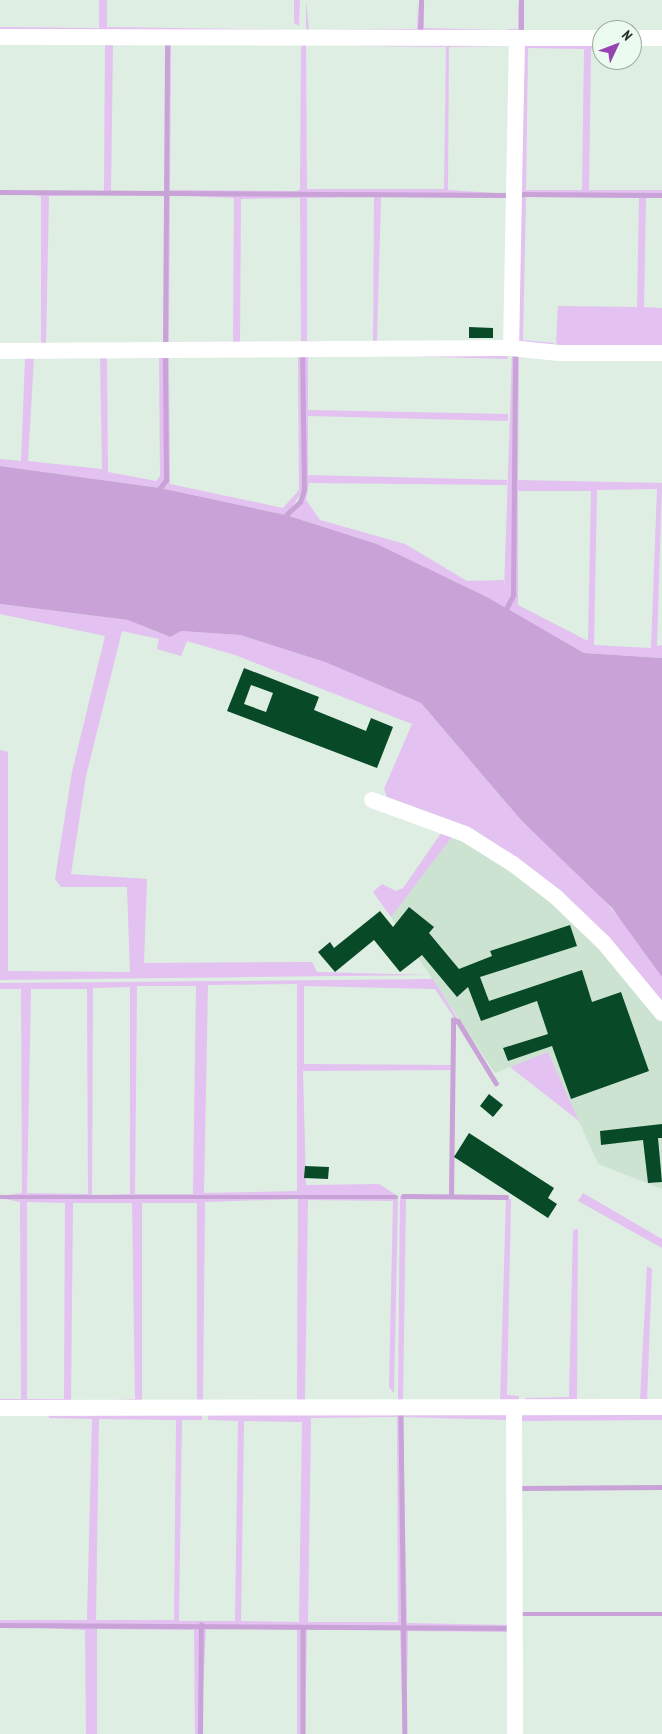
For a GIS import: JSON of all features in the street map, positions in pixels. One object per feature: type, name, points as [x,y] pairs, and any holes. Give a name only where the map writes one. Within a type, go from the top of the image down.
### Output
[{"type":"street","points":[[0,37],[592,38]]},
{"type":"street","points":[[642,38],[662,38]]},
{"type":"street","points":[[511,348],[517,39]]},
{"type":"street","points":[[0,351],[511,348],[559,353],[662,353]]},
{"type":"street","points":[[372,800],[465,834],[513,864],[556,896],[604,943],[662,1013]]},
{"type":"street","points":[[0,1408],[514,1410],[662,1407]]},
{"type":"street","points":[[514,1410],[515,1734]]},
{"type":"shaded area","points":[[99,0],[107,0],[107,27],[299,30],[0,33],[0,27],[99,28]]},
{"type":"shaded area","points":[[294,0],[300,0],[299,26],[294,23]]},
{"type":"shaded area","points":[[306,0],[309,30],[417,29],[418,0],[419,30],[424,0],[424,28],[499,30],[306,34]]},
{"type":"shaded area","points":[[518,0],[521,33],[524,0],[524,31],[557,32],[557,37],[505,35],[508,29],[518,29]]},
{"type":"shaded area","points":[[0,39],[258,39],[255,42],[171,43],[170,190],[297,191],[300,189],[301,44],[266,39],[352,40],[353,45],[306,45],[307,189],[444,189],[446,47],[362,46],[360,40],[508,42],[507,46],[449,47],[448,190],[512,194],[168,192],[166,40],[113,43],[111,191],[104,191],[105,43],[0,43]]},
{"type":"shaded area","points":[[592,41],[524,44],[522,48],[518,343],[553,346],[519,343],[521,195],[662,196],[646,198],[644,307],[662,308],[662,348],[556,346],[558,306],[637,307],[639,198],[526,197],[523,340],[554,343],[554,349],[520,348],[514,343],[519,47],[527,42]]},
{"type":"shaded area","points":[[525,45],[592,45],[589,190],[662,190],[662,194],[521,194]],"holes":[[[528,48],[584,49],[582,190],[526,190]]]},
{"type":"shaded area","points":[[0,192],[165,194],[49,196],[46,345],[166,344],[168,194],[514,194],[511,317],[509,321],[512,198],[381,197],[377,341],[414,347],[373,346],[374,197],[307,198],[307,341],[364,342],[364,346],[301,346],[300,198],[241,199],[240,345],[295,346],[181,348],[233,345],[234,198],[170,195],[169,345],[175,348],[9,347],[41,345],[41,196]]},
{"type":"shaded area","points":[[0,352],[65,352],[64,356],[34,357],[28,461],[102,469],[100,356],[73,352],[133,352],[132,356],[107,356],[108,472],[156,481],[160,476],[159,356],[138,356],[136,352],[190,352],[169,355],[170,484],[283,508],[299,490],[298,353],[197,352],[302,352],[505,352],[508,359],[308,353],[308,410],[508,414],[508,421],[308,416],[308,475],[507,480],[507,485],[309,483],[306,500],[320,520],[405,544],[467,581],[504,580],[504,591],[512,354],[519,356],[518,480],[662,483],[657,646],[662,645],[662,658],[584,653],[487,597],[377,544],[286,515],[160,488],[0,466],[0,459],[21,461],[25,359],[0,359]],"holes":[[[302,352],[305,490],[301,503],[287,515],[303,490]],[[165,355],[167,480],[161,487],[164,480]],[[657,489],[651,648],[594,645],[597,490]],[[518,491],[591,491],[588,641],[518,605]]]},
{"type":"shaded area","points":[[0,466],[160,488],[286,515],[377,544],[487,597],[584,653],[662,658],[662,977],[612,908],[521,820],[421,703],[325,662],[240,635],[181,631],[170,637],[128,620],[0,604]]},
{"type":"shaded area","points":[[0,604],[128,620],[169,637],[181,631],[240,635],[325,662],[421,703],[521,820],[580,874],[634,934],[662,977],[662,1007],[538,873],[472,828],[387,797],[384,789],[412,724],[235,655],[187,641],[181,656],[157,649],[159,639],[122,631],[86,776],[71,874],[147,879],[144,963],[312,962],[317,972],[431,975],[0,980],[0,750],[8,752],[8,971],[130,972],[127,887],[61,887],[55,879],[72,772],[105,636],[0,614]]},
{"type":"shaded area","points":[[459,827],[471,828],[538,873],[662,1007],[662,1189],[598,1164],[548,1052],[495,1073],[391,917]]},
{"type":"shaded area","points":[[444,829],[455,833],[391,917],[373,892],[382,884],[396,891],[403,888]]},
{"type":"shaded area","points":[[433,979],[497,1082],[435,989],[304,986],[304,1064],[451,1065],[451,1070],[303,1071],[306,1185],[379,1184],[396,1195],[0,1196],[22,1193],[21,989],[0,989],[0,983]],"holes":[[[297,984],[297,1191],[204,1193],[208,985]],[[137,986],[196,986],[193,1194],[135,1194]],[[130,987],[130,1194],[92,1195],[93,988]],[[31,989],[87,989],[88,1194],[27,1193]]]},
{"type":"shaded area","points":[[548,1052],[579,1121],[510,1067]]},
{"type":"shaded area","points":[[583,1193],[662,1239],[662,1248],[578,1201]]},
{"type":"shaded area","points":[[400,1196],[406,1197],[403,1400],[398,1402]]},
{"type":"shaded area","points":[[0,1198],[398,1198],[394,1393],[389,1387],[393,1201],[308,1200],[305,1401],[297,1400],[298,1199],[205,1202],[203,1401],[114,1400],[135,1399],[132,1203],[73,1203],[71,1400],[108,1400],[109,1405],[0,1405],[0,1399],[21,1399],[20,1202]],"holes":[[[27,1202],[65,1203],[64,1399],[27,1399]],[[142,1203],[197,1203],[197,1400],[142,1400]]]},
{"type":"shaded area","points":[[506,1199],[511,1199],[507,1395],[519,1396],[519,1401],[500,1402]]},
{"type":"shaded area","points":[[578,1229],[577,1401],[640,1401],[647,1266],[652,1269],[647,1401],[662,1404],[529,1404],[525,1398],[569,1397],[573,1230]]},
{"type":"shaded area","points":[[662,1412],[662,1420],[521,1421],[519,1415]]},
{"type":"shaded area","points":[[48,1413],[202,1413],[202,1420],[182,1420],[179,1621],[235,1621],[238,1421],[208,1420],[208,1413],[509,1415],[513,1734],[508,1734],[508,1632],[408,1631],[406,1734],[404,1628],[510,1628],[405,1626],[403,1423],[407,1623],[509,1625],[506,1420],[400,1417],[401,1626],[0,1624],[0,1620],[87,1620],[92,1419],[49,1418]],"holes":[[[397,1417],[398,1622],[308,1622],[311,1418]],[[99,1419],[176,1420],[174,1620],[96,1620]],[[244,1421],[302,1422],[299,1622],[241,1621]]]},
{"type":"shaded area","points":[[0,1626],[200,1626],[199,1734],[195,1734],[194,1630],[97,1629],[97,1734],[86,1734],[85,1630]]},
{"type":"shaded area","points":[[202,1626],[302,1628],[302,1734],[297,1734],[297,1630],[206,1628],[201,1734]]},
{"type":"shaded area","points":[[304,1627],[402,1628],[403,1734],[400,1630],[307,1629],[305,1734]]},
{"type":"building","points":[[469,327],[493,328],[493,338],[469,338]]},
{"type":"building","points":[[244,668],[319,697],[314,710],[366,731],[371,718],[393,727],[377,768],[227,711]],"holes":[[[251,685],[273,693],[266,712],[244,704]]]},
{"type":"building","points":[[409,907],[434,927],[429,933],[459,969],[492,956],[490,951],[570,925],[577,946],[480,977],[489,1001],[582,970],[592,1002],[621,992],[649,1071],[571,1099],[552,1046],[508,1061],[503,1048],[548,1034],[537,1001],[481,1021],[468,987],[457,997],[422,955],[400,972],[374,940],[335,972],[318,952],[330,942],[334,948],[380,911],[393,927]]},
{"type":"building","points":[[489,1094],[503,1105],[493,1117],[480,1106]]},
{"type":"building","points":[[662,1124],[662,1138],[658,1138],[662,1182],[648,1183],[643,1140],[601,1145],[600,1131]]},
{"type":"building","points":[[469,1133],[554,1188],[548,1198],[557,1204],[548,1218],[454,1157]]},
{"type":"building","points":[[305,1166],[329,1167],[328,1179],[304,1178]]},
{"type":"waterway","points":[[420,32],[421,0]]},
{"type":"waterway","points":[[521,0],[521,32]]},
{"type":"waterway","points":[[165,344],[167,42]]},
{"type":"waterway","points":[[0,192],[511,195]]},
{"type":"waterway","points":[[520,194],[662,195]]},
{"type":"waterway","points":[[286,515],[300,502],[304,490],[302,352]]},
{"type":"waterway","points":[[160,488],[166,480],[165,356]]},
{"type":"waterway","points":[[505,611],[513,595],[515,358]]},
{"type":"waterway","points":[[451,1196],[453,1020],[458,1021],[496,1083]]},
{"type":"waterway","points":[[403,1196],[506,1197]]},
{"type":"waterway","points":[[0,1197],[396,1197]]},
{"type":"waterway","points":[[401,1416],[405,1734]]},
{"type":"waterway","points":[[521,1488],[662,1487]]},
{"type":"waterway","points":[[520,1614],[662,1614]]},
{"type":"waterway","points":[[0,1625],[509,1628]]},
{"type":"waterway","points":[[200,1734],[201,1625]]},
{"type":"waterway","points":[[303,1627],[303,1734]]}]
